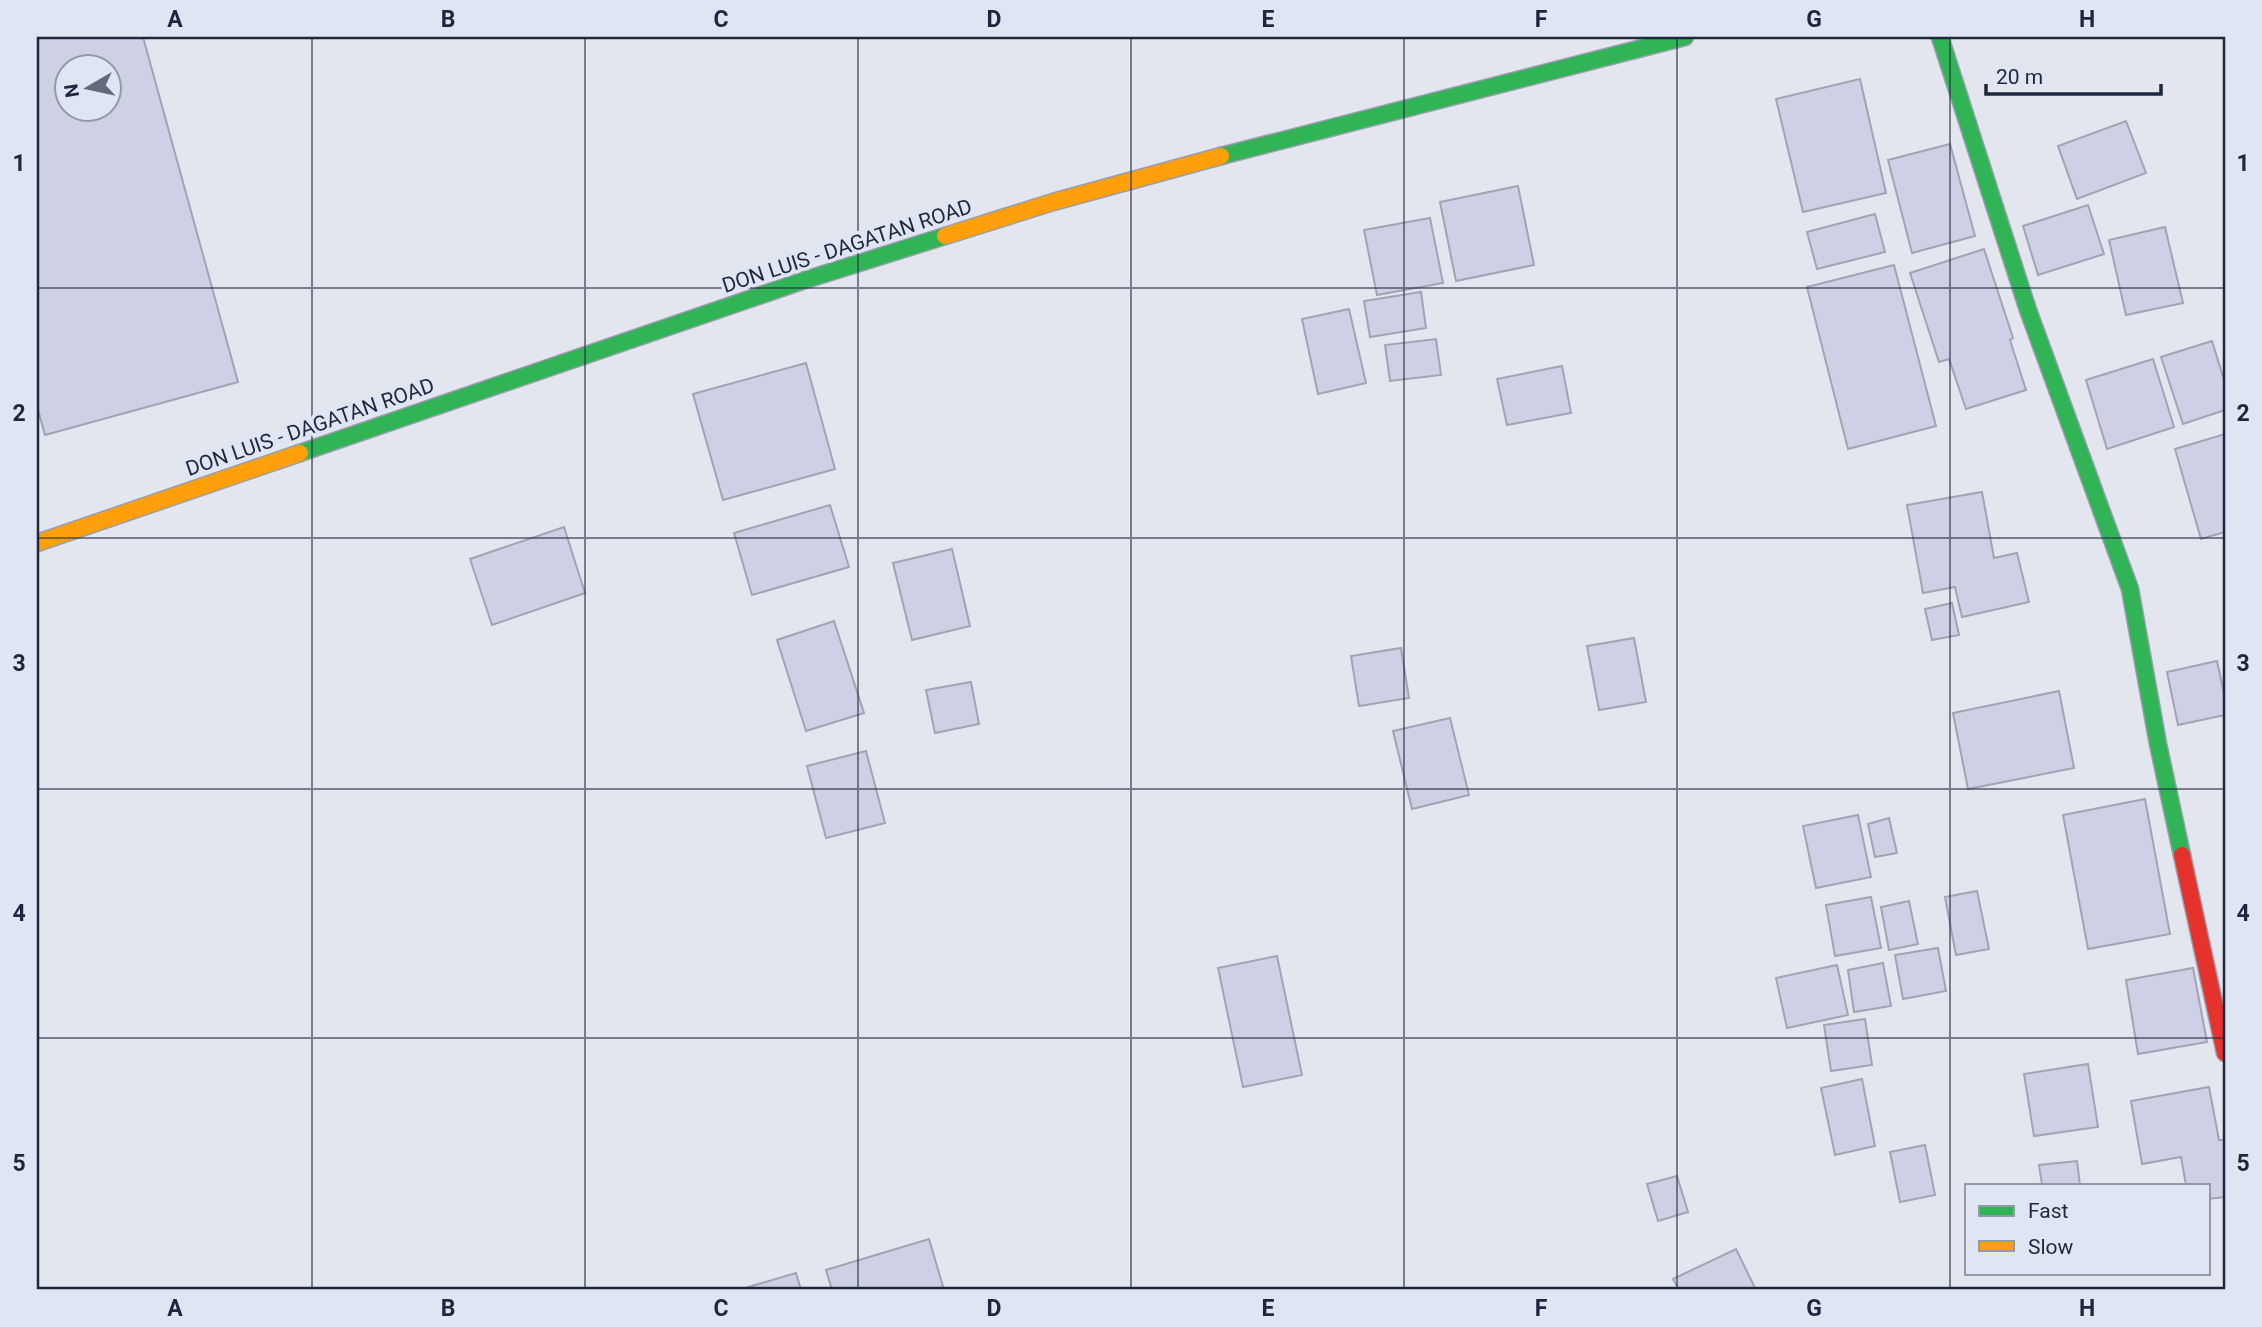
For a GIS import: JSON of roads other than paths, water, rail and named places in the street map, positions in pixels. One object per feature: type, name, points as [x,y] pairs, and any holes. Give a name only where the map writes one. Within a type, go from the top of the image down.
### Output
[{"type":"street","name":"DON LUIS - DAGATAN ROAD","points":[[37,543],[805,279],[1040,206],[1306,133],[1685,37]]},
{"type":"street","points":[[1940,37],[2028,310],[2130,589],[2158,744],[2225,1053]]}]
